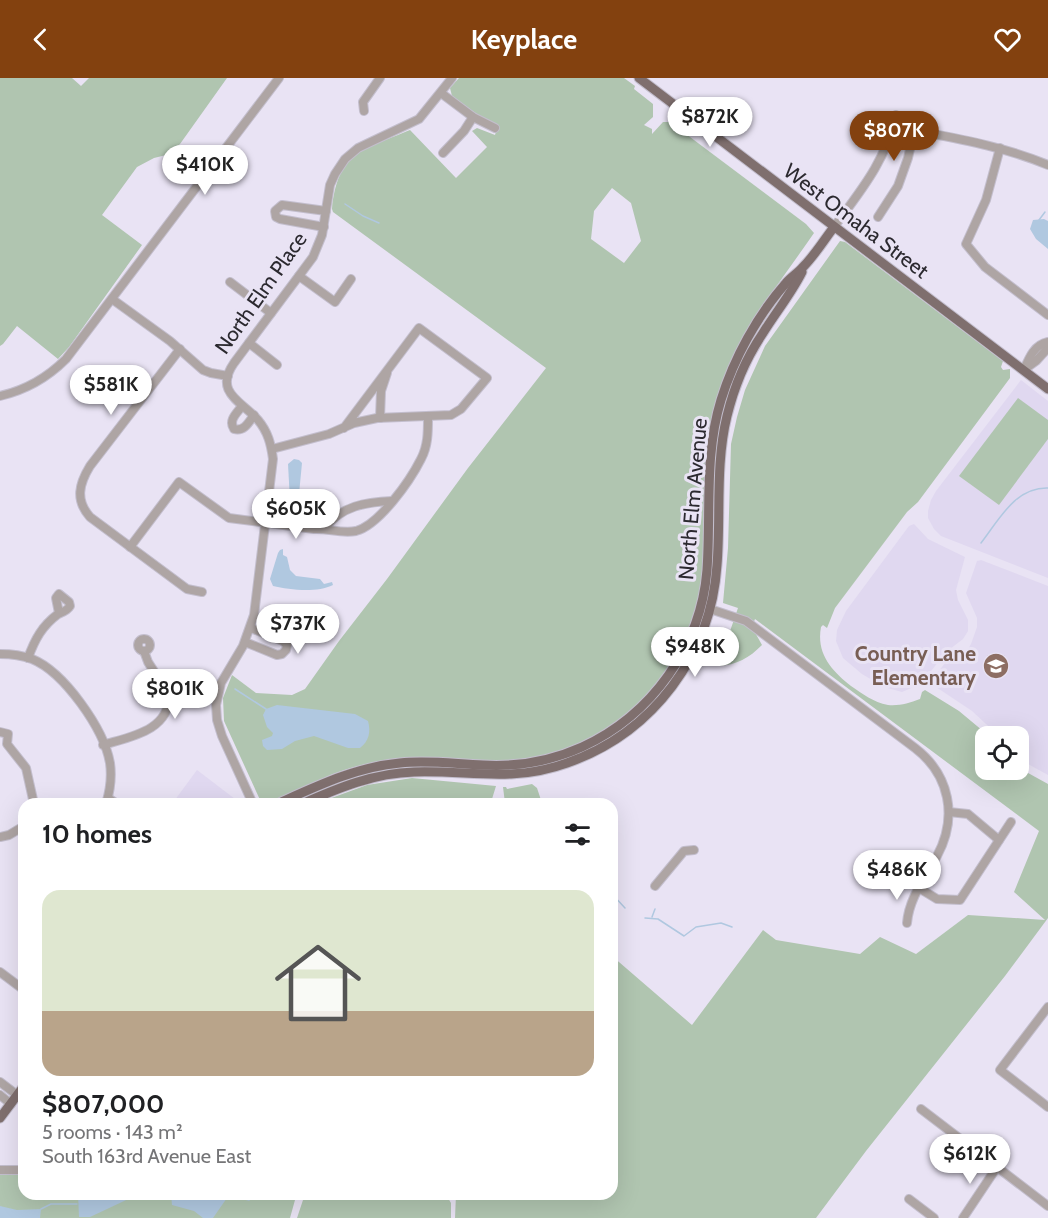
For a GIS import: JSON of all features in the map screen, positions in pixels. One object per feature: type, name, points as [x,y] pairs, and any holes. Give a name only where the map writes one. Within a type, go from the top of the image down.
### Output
[{"type":"main road","name":"West Omaha Street","points":[[639,78],[1048,388]]},
{"type":"main road","name":"North Elm Avenue","points":[[316,798],[350,784],[394,774],[429,771],[491,776],[517,775],[590,754],[620,737],[638,717],[667,694],[688,664],[703,632],[706,607],[717,573],[720,453],[726,416],[745,364],[763,332],[793,290],[804,267],[834,227]]},
{"type":"main road","name":"North Elm Avenue","points":[[292,798],[344,775],[380,765],[416,762],[542,766]]},
{"type":"main road","points":[[0,1118],[17,1095]]},
{"type":"street","points":[[0,396],[32,385],[66,359],[279,78]]},
{"type":"street","points":[[364,111],[363,102],[380,78]]},
{"type":"street","name":"North Elm Place","points":[[250,798],[222,736],[216,712],[216,699],[221,683],[251,628],[257,600],[272,473],[272,448],[268,435],[254,415],[230,393],[228,376],[230,369],[317,250],[324,227],[327,193],[332,180],[349,155],[358,147],[419,119],[453,78]]},
{"type":"street","points":[[441,93],[473,117],[495,128]]},
{"type":"street","points":[[834,227],[877,167],[886,150],[896,115]]},
{"type":"street","points":[[443,153],[465,130],[473,117]]},
{"type":"street","points":[[893,126],[1000,148],[1048,165]]},
{"type":"street","points":[[878,217],[898,186],[908,158],[914,130]]},
{"type":"street","points":[[1000,148],[986,200],[966,244],[985,267],[1048,315]]},
{"type":"street","points":[[324,227],[280,219],[276,217],[275,211],[282,205],[326,211]]},
{"type":"street","points":[[299,276],[335,302],[351,279]]},
{"type":"street","points":[[230,282],[271,313]]},
{"type":"street","points":[[112,299],[180,349],[203,370],[211,374],[228,376]]},
{"type":"street","points":[[272,448],[329,434],[344,428],[354,423],[380,418],[444,417],[457,412],[487,378],[419,328],[344,428]]},
{"type":"street","points":[[1024,370],[1037,347],[1048,342]]},
{"type":"street","points":[[249,343],[277,365]]},
{"type":"street","points":[[1024,370],[1048,348]]},
{"type":"street","points":[[180,349],[90,466],[81,483],[80,497],[88,514],[130,547],[187,589],[202,592]]},
{"type":"street","points":[[380,418],[381,392],[390,366]]},
{"type":"street","points":[[242,406],[232,420],[231,424],[234,429],[243,429],[254,415]]},
{"type":"street","points":[[130,547],[179,482],[230,518],[266,524],[325,528],[338,532],[355,531],[370,525],[383,514],[421,459],[427,444],[429,418]]},
{"type":"street","points":[[325,528],[343,511],[367,502],[392,501]]},
{"type":"street","points":[[706,607],[746,621],[921,752],[934,765],[943,782],[949,812],[948,822],[939,853],[908,907],[907,923]]},
{"type":"street","points":[[28,658],[40,630],[59,613]]},
{"type":"street","points":[[245,642],[277,655],[286,650],[287,645],[283,641],[251,628]]},
{"type":"street","points":[[103,745],[148,730],[162,719],[169,695],[148,662],[144,651]]},
{"type":"street","points":[[0,654],[28,658],[47,667],[67,685],[87,712],[109,761],[111,777],[108,798]]},
{"type":"street","points":[[0,732],[9,736],[4,745],[26,768],[33,798]]},
{"type":"street","points":[[949,812],[968,814],[999,840]]},
{"type":"street","points":[[919,888],[937,899],[960,900],[1011,822]]},
{"type":"street","points":[[0,837],[18,830]]},
{"type":"street","points":[[655,886],[684,851],[694,850]]},
{"type":"street","points":[[0,972],[18,986]]},
{"type":"street","points":[[1048,1007],[1000,1070],[1048,1107]]},
{"type":"street","points":[[0,1082],[17,1095]]},
{"type":"street","points":[[0,1095],[11,1104]]},
{"type":"street","points":[[921,1109],[1048,1206]]},
{"type":"street","points":[[963,1218],[997,1167]]},
{"type":"street","points":[[0,1170],[18,1170]]},
{"type":"street","points":[[909,1199],[934,1218]]},
{"type":"shaded area","points":[[1021,380],[1048,401],[1048,578],[941,536],[928,518],[931,500],[936,491]]},
{"type":"shaded area","points":[[914,524],[928,539],[965,557],[956,590],[958,600],[968,620],[968,631],[963,639],[946,652],[924,680],[902,692],[884,687],[862,674],[843,658],[836,641],[837,630],[846,611],[909,526]]},
{"type":"shaded area","name":"Country Lane Elementary","points":[[981,560],[1048,586],[1048,775],[1029,765],[1029,726],[988,726],[972,711],[933,685],[932,680],[945,663],[965,654],[971,644],[977,627],[977,618],[966,593],[977,561]]},
{"type":"shaded area","points":[[197,770],[234,798],[176,798]]},
{"type":"green space","points":[[0,78],[72,78],[81,86],[89,78],[227,78],[180,144],[166,155],[154,158],[137,167],[102,215],[142,245],[58,359],[17,326],[0,346]]},
{"type":"green space","points":[[459,78],[624,78],[653,104],[653,117],[644,125],[652,129],[652,134],[663,122],[670,122],[806,224],[814,233],[757,314],[723,380],[715,404],[707,449],[704,561],[695,612],[671,663],[654,687],[612,725],[587,740],[560,751],[502,761],[425,757],[378,762],[342,771],[281,798],[259,798],[224,721],[223,698],[232,675],[256,693],[292,695],[305,689],[468,468],[546,368],[333,212],[335,190],[347,164],[366,148],[410,130],[456,178],[487,147],[472,131],[477,128],[495,135],[498,125],[478,115],[452,96],[450,88]],"holes":[[[612,188],[631,203],[641,241],[624,263],[591,239],[594,211]]]},
{"type":"green space","points":[[840,241],[845,242],[1003,361],[1001,367],[1003,370],[1010,369],[1010,378],[918,502],[907,512],[835,608],[827,628],[823,625],[821,627],[820,637],[823,654],[832,668],[864,695],[888,705],[900,705],[920,699],[925,690],[959,711],[977,726],[975,726],[975,780],[1029,780],[1029,774],[1048,784],[1048,918],[816,1218],[455,1218],[456,1200],[618,1200],[618,961],[692,1025],[763,930],[776,940],[860,954],[880,937],[916,954],[968,915],[1045,920],[1014,892],[1039,831],[755,619],[752,627],[762,645],[742,660],[718,666],[738,608],[723,603],[728,548],[731,444],[745,390],[765,346]]},
{"type":"green space","points":[[1018,398],[1048,420],[1048,439],[999,505],[959,476]]},
{"type":"green space","points":[[412,778],[496,786],[492,798],[331,798],[367,785]]},
{"type":"green space","points":[[532,784],[537,788],[540,798],[504,798],[503,787],[507,789]]},
{"type":"green space","points":[[0,1174],[18,1175],[18,1200],[295,1200],[290,1218],[0,1218]]},
{"type":"green space","points":[[303,1200],[449,1200],[451,1203],[451,1218],[297,1218]]},
{"type":"water","points":[[1033,220],[1048,221],[1048,249],[1036,239],[1030,229]]},
{"type":"water","points":[[294,459],[302,463],[299,494],[294,502],[290,501],[288,464]]},
{"type":"water","points":[[283,549],[283,555],[287,557],[290,570],[296,576],[320,579],[324,584],[332,582],[333,585],[311,590],[273,586],[270,579],[278,553]]},
{"type":"water","points":[[277,705],[355,714],[368,721],[368,736],[360,748],[348,748],[314,736],[295,741],[282,749],[267,750],[262,740],[272,736],[273,733],[267,727],[263,715],[266,709]]},
{"type":"water","points":[[78,1200],[126,1200],[90,1217],[79,1217]]},
{"type":"water","points":[[172,1200],[226,1200],[213,1218],[203,1218],[194,1211],[172,1205]]},
{"type":"water","points":[[0,1206],[17,1210],[41,1209],[40,1218],[0,1218]]},
{"type":"waterway","points":[[345,204],[379,223]]},
{"type":"waterway","points":[[1039,220],[1045,212]]},
{"type":"waterway","points":[[981,543],[1001,515],[1017,499],[1036,489],[1048,488]]},
{"type":"waterway","points":[[235,689],[266,709]]},
{"type":"waterway","points":[[618,900],[625,908]]},
{"type":"waterway","points":[[652,917],[655,909]]},
{"type":"waterway","points":[[645,918],[658,919],[684,936],[696,927],[721,923],[732,927]]},
{"type":"waterway","points":[[41,1209],[51,1204],[77,1204]]},
{"type":"place","name":"Country Lane Elementary","points":[[996,666]]}]
